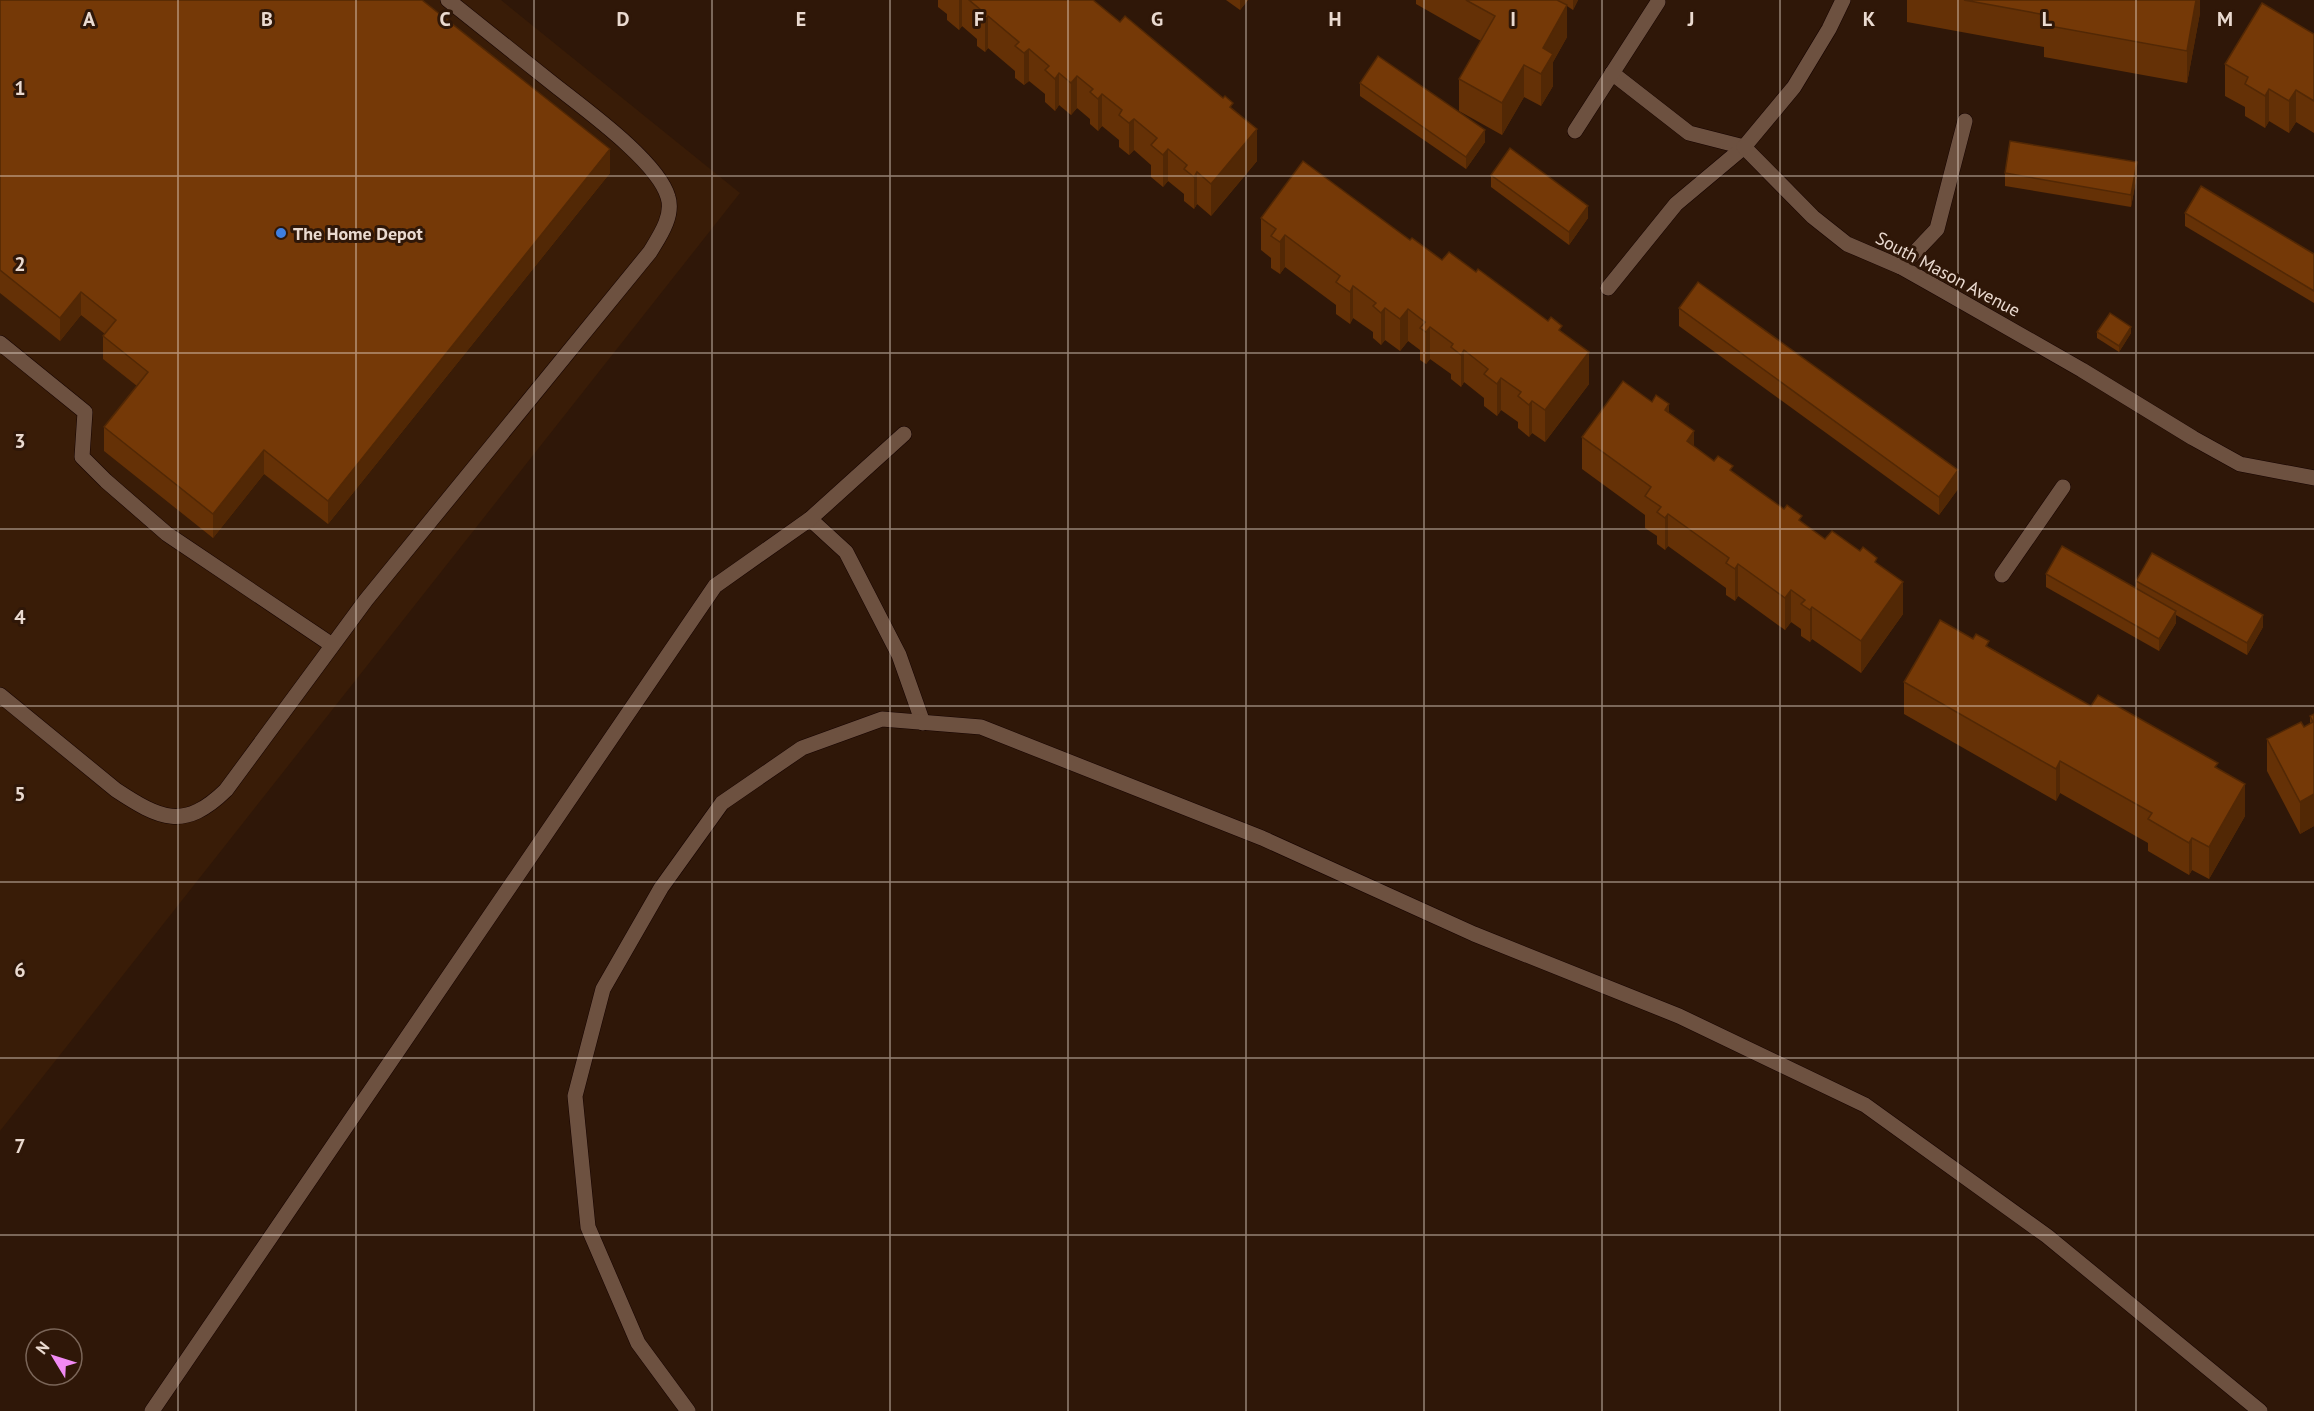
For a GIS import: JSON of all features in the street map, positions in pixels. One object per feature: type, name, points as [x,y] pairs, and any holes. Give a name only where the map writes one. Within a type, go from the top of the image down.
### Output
[{"type":"street","points":[[0,695],[116,790],[136,803],[158,814],[171,816],[191,815],[199,812],[226,789],[366,600],[634,274],[662,233],[670,209],[669,197],[661,182],[621,139],[448,0]]},
{"type":"street","points":[[1608,288],[1676,204],[1744,147],[1794,87],[1829,29],[1843,0]]},
{"type":"street","points":[[1575,131],[1658,2]]},
{"type":"street","points":[[1612,73],[1689,133],[1744,147]]},
{"type":"street","points":[[1900,267],[1936,229],[1965,121]]},
{"type":"street","name":"South Mason Avenue","points":[[1744,147],[1814,217],[1847,244],[1900,267],[2082,370],[2240,464],[2314,478]]},
{"type":"street","points":[[0,344],[85,412],[82,457],[106,481],[167,534],[332,645]]},
{"type":"street","points":[[152,1411],[715,586],[810,519],[904,434]]},
{"type":"street","points":[[2002,575],[2063,487]]},
{"type":"street","points":[[810,519],[846,552],[899,656],[923,723]]},
{"type":"street","points":[[687,1411],[638,1343],[588,1227],[575,1096],[603,989],[661,888],[722,802],[802,748],[882,719],[981,728],[1262,838],[1474,934],[1679,1016],[1865,1105],[2047,1236],[2260,1411]]},
{"type":"shaded area","points":[[0,0],[501,0],[740,193],[0,1131]]},
{"type":"building","name":"The Home Depot","points":[[0,0],[422,0],[610,149],[328,501],[264,450],[213,514],[104,427],[148,372],[103,336],[116,320],[81,292],[60,318],[0,270]]},
{"type":"building","points":[[969,0],[1093,0],[1120,22],[1125,16],[1223,98],[1225,96],[1233,103],[1230,107],[1257,129],[1211,184],[1197,172],[1194,177],[1184,169],[1187,165],[1168,149],[1163,155],[1151,145],[1157,138],[1134,119],[1129,123],[1119,115],[1122,110],[1102,94],[1098,99],[1090,92],[1093,89],[1077,76],[1071,83],[1059,73],[1055,79],[1045,70],[1049,66],[1029,49],[1024,53],[1015,46],[1019,42],[988,16],[985,20],[977,14],[981,10]]},
{"type":"building","points":[[1466,0],[1557,0],[1567,5],[1543,48],[1553,54],[1541,74],[1524,65],[1502,103],[1459,79],[1495,16]]},
{"type":"building","points":[[1964,0],[2196,0],[2187,51],[2044,25],[2046,15]]},
{"type":"building","points":[[2262,3],[2314,34],[2314,101],[2296,90],[2289,101],[2269,89],[2265,96],[2245,84],[2248,77],[2225,64]]},
{"type":"building","points":[[1378,56],[1485,130],[1466,157],[1360,83]]},
{"type":"building","points":[[2010,141],[2137,162],[2131,195],[2005,173]]},
{"type":"building","points":[[1510,148],[1588,206],[1569,232],[1491,175]]},
{"type":"building","points":[[1303,161],[1410,240],[1412,238],[1442,260],[1449,252],[1476,272],[1478,269],[1548,321],[1551,317],[1562,326],[1559,330],[1589,352],[1545,410],[1532,401],[1529,405],[1518,396],[1521,392],[1501,378],[1497,384],[1484,374],[1488,369],[1464,350],[1461,355],[1451,347],[1453,344],[1430,327],[1426,332],[1420,328],[1425,322],[1408,309],[1400,319],[1385,308],[1381,313],[1373,306],[1376,303],[1353,286],[1350,292],[1336,282],[1340,276],[1285,235],[1280,242],[1271,236],[1276,229],[1261,218]]},
{"type":"building","points":[[2201,186],[2314,254],[2314,291],[2185,213]]},
{"type":"building","points":[[1698,282],[1958,470],[1939,497],[1679,308]]},
{"type":"building","points":[[2110,313],[2131,327],[2119,346],[2097,332]]},
{"type":"building","points":[[1623,381],[1652,402],[1656,395],[1669,404],[1665,410],[1694,431],[1687,441],[1714,461],[1718,456],[1733,466],[1730,470],[1784,509],[1787,505],[1802,516],[1799,520],[1825,539],[1832,531],[1860,551],[1863,547],[1877,558],[1875,562],[1903,582],[1861,641],[1812,607],[1810,610],[1801,604],[1805,600],[1791,590],[1785,598],[1738,564],[1735,569],[1726,563],[1729,558],[1668,514],[1665,518],[1657,512],[1661,507],[1645,496],[1651,487],[1582,437]]},
{"type":"building","points":[[2062,546],[2176,611],[2159,639],[2046,574]]},
{"type":"building","points":[[2152,553],[2263,615],[2247,643],[2136,581]]},
{"type":"building","points":[[1940,620],[1973,639],[1976,634],[1989,641],[1986,646],[2091,706],[2098,695],[2218,763],[2215,767],[2245,784],[2209,847],[2192,838],[2189,843],[2148,819],[2152,813],[2060,761],[2056,769],[1904,682]]},
{"type":"building","points":[[2314,714],[2314,794],[2300,802],[2267,739],[2301,722],[2304,727],[2313,722],[2310,716]]},
{"type":"place","name":"The Home Depot","points":[[281,233]]}]
